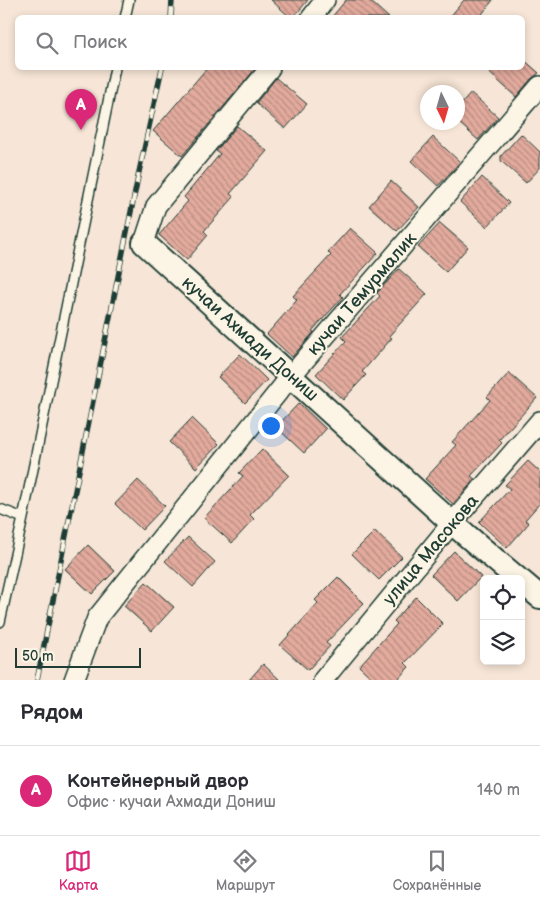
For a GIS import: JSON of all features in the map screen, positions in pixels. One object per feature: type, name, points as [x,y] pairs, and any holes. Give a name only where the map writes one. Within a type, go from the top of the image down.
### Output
[{"type":"street","points":[[313,15],[325,0]]},
{"type":"street","name":"кучаи Ахмади Дониш","points":[[268,70],[156,206],[144,242],[452,523],[513,575]]},
{"type":"street","name":"кучаи Темурмалик","points":[[74,680],[97,618],[291,376],[540,86]]},
{"type":"street","name":"улица Масокова","points":[[323,680],[452,523],[540,421]]},
{"type":"street","points":[[525,584],[540,597]]},
{"type":"lane","points":[[126,15],[129,0]]},
{"type":"lane","points":[[0,622],[115,70]]},
{"type":"lane","points":[[0,509],[23,518]]},
{"type":"building","points":[[271,0],[308,0],[296,15],[288,15]]},
{"type":"building","points":[[346,0],[369,0],[386,15],[334,15]]},
{"type":"building","points":[[464,0],[493,0],[481,15],[452,15]]},
{"type":"building","points":[[525,61],[539,73],[531,79],[516,97],[486,70],[525,70]]},
{"type":"building","points":[[205,70],[254,70],[182,156],[153,131]]},
{"type":"building","points":[[276,78],[307,104],[285,129],[256,103]]},
{"type":"building","points":[[471,93],[498,117],[478,140],[465,128],[465,100]]},
{"type":"building","points":[[237,126],[267,151],[230,194],[234,197],[204,231],[208,235],[187,260],[159,235],[188,201],[184,197],[220,154],[216,151]]},
{"type":"building","points":[[521,134],[540,152],[540,168],[526,183],[501,161],[501,156]]},
{"type":"building","points":[[433,137],[460,162],[438,186],[411,161]]},
{"type":"building","points":[[482,177],[509,203],[487,227],[460,202]]},
{"type":"building","points":[[391,181],[419,207],[397,231],[369,206]]},
{"type":"building","points":[[440,223],[468,247],[446,272],[418,247]]},
{"type":"building","points":[[350,228],[378,253],[340,294],[343,297],[312,331],[314,332],[292,357],[267,334],[297,300],[293,296],[331,255],[328,252]]},
{"type":"building","points":[[399,269],[427,294],[389,336],[392,338],[362,372],[366,375],[343,400],[316,374],[346,341],[342,337],[380,296],[377,293]]},
{"type":"building","points":[[240,354],[267,380],[245,403],[218,377]]},
{"type":"building","points":[[509,373],[537,398],[499,440],[502,443],[471,476],[475,479],[453,504],[425,479],[456,445],[452,442],[490,400],[487,397]]},
{"type":"building","points":[[299,403],[326,429],[304,453],[276,427]]},
{"type":"building","points":[[192,418],[219,444],[196,468],[169,442]]},
{"type":"building","points":[[262,449],[289,475],[250,515],[254,519],[232,543],[204,518],[243,476],[239,473]]},
{"type":"building","points":[[528,461],[540,472],[540,503],[525,520],[529,523],[507,548],[479,522],[510,489],[505,485]]},
{"type":"building","points":[[138,480],[165,506],[142,530],[115,504]]},
{"type":"building","points":[[375,531],[402,557],[379,580],[352,554]]},
{"type":"building","points":[[188,537],[215,562],[193,587],[165,561]]},
{"type":"building","points":[[88,545],[115,571],[92,594],[65,569]]},
{"type":"building","points":[[454,551],[480,578],[458,601],[431,575]]},
{"type":"building","points":[[338,577],[364,603],[326,643],[330,646],[308,670],[280,645],[318,603],[315,600]]},
{"type":"building","points":[[146,582],[174,607],[152,631],[124,606]]},
{"type":"building","points":[[416,597],[443,624],[405,663],[409,667],[397,680],[374,680],[359,666],[397,624],[394,621]]},
{"type":"building","points":[[263,664],[280,680],[249,680]]},
{"type":"railway","points":[[171,15],[172,0]]},
{"type":"railway","points":[[37,680],[139,172],[162,70]]},
{"type":"place","name":"Контейнерный двор","points":[[81,130]]}]
